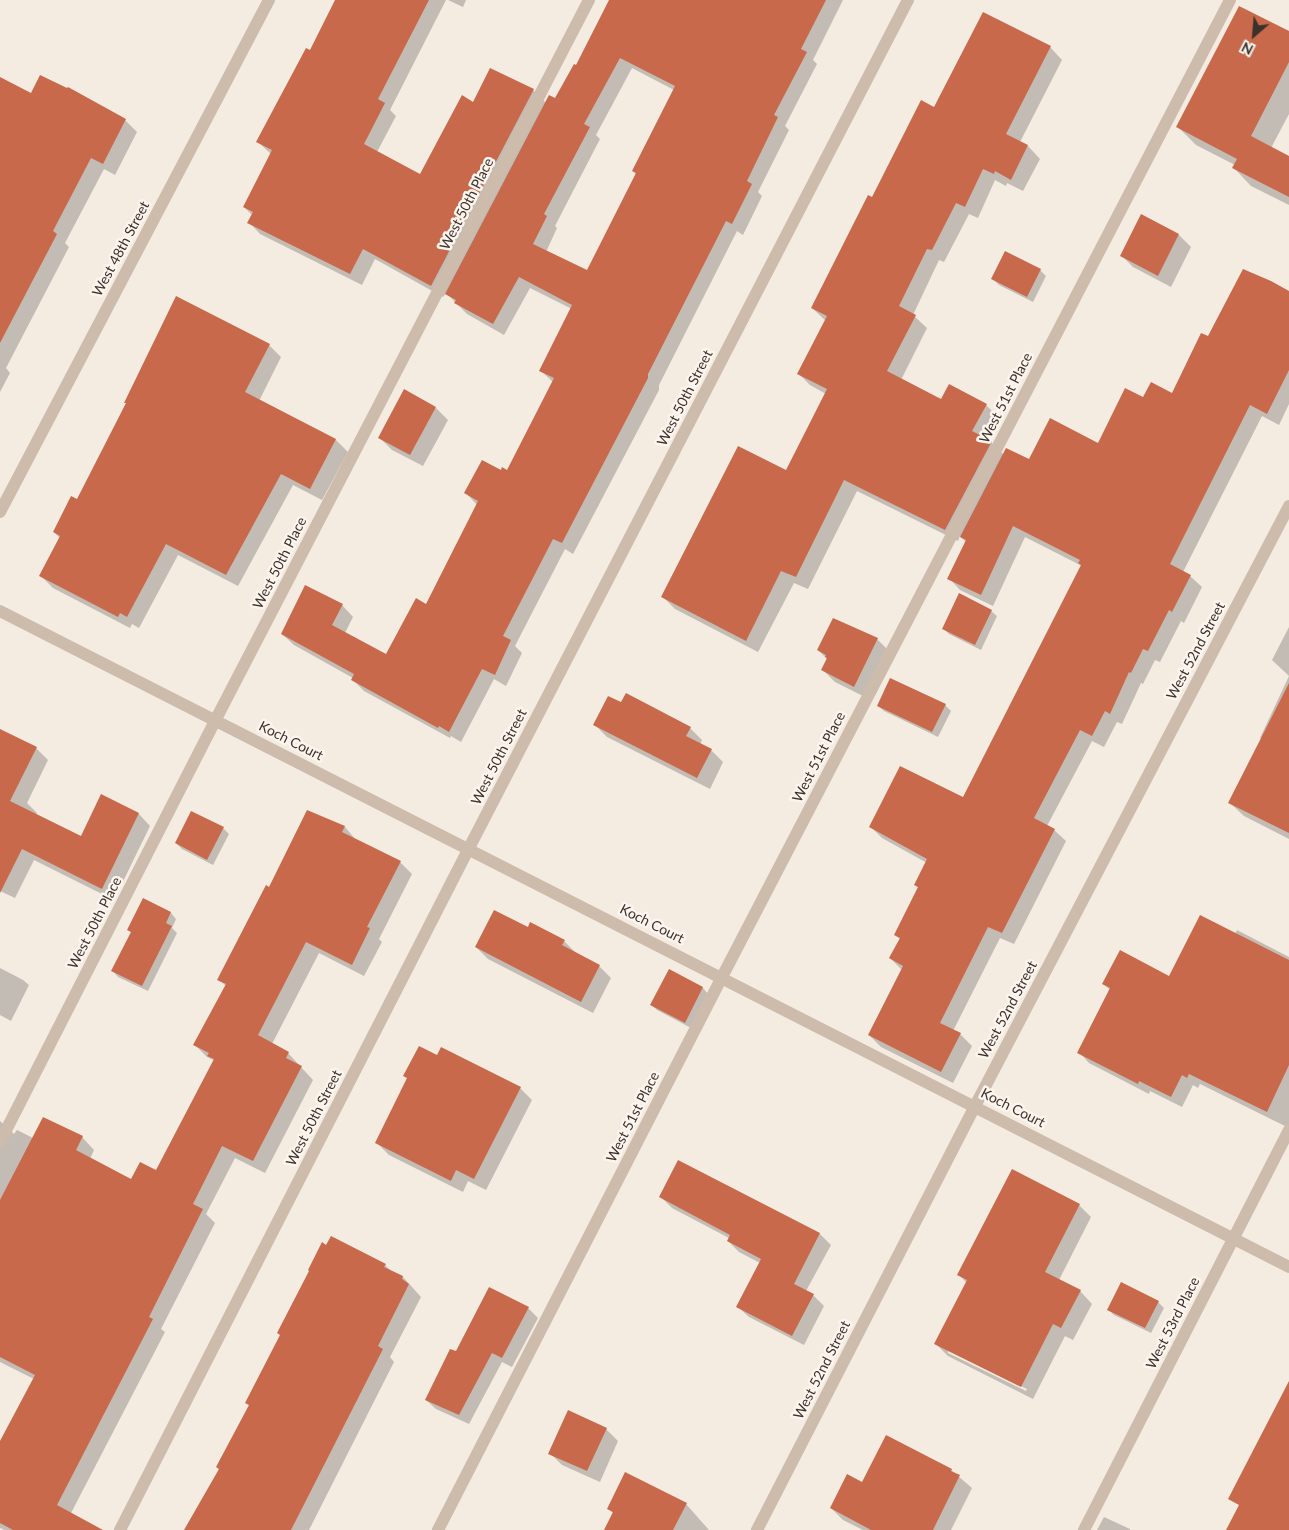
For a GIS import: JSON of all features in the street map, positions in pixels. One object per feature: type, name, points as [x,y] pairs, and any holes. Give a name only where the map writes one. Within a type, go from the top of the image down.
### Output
[{"type":"street","name":"West 48th Street","points":[[0,512],[269,0]]},
{"type":"street","name":"West 50th Place","points":[[0,1142],[216,719],[589,0]]},
{"type":"street","name":"West 50th Street","points":[[120,1530],[469,848],[908,0]]},
{"type":"street","name":"West 51st Place","points":[[438,1530],[722,977],[1230,0]]},
{"type":"street","name":"West 52nd Street","points":[[757,1530],[975,1106],[1289,506]]},
{"type":"street","name":"Koch Court","points":[[0,611],[216,719],[1289,1267]]},
{"type":"street","name":"West 53rd Place","points":[[1084,1530],[1289,1130]]},
{"type":"building","points":[[335,0],[429,0],[378,99],[385,103],[364,144],[420,174],[462,95],[473,102],[490,68],[534,89],[431,286],[363,249],[350,274],[247,223],[253,212],[243,207],[272,150],[256,142],[306,48],[310,50]]},
{"type":"building","points":[[609,0],[826,0],[801,49],[807,52],[774,115],[778,117],[747,181],[752,184],[732,224],[726,221],[648,374],[648,378],[562,543],[553,539],[503,636],[511,640],[495,675],[482,669],[449,732],[439,726],[438,728],[351,680],[354,674],[281,634],[305,585],[343,604],[332,625],[386,654],[416,598],[426,604],[478,501],[464,493],[482,460],[501,470],[502,467],[507,470],[554,378],[539,371],[572,305],[519,277],[493,324],[454,303],[456,300],[445,294],[549,95],[555,98],[574,64],[576,65]],"holes":[[[620,58],[675,86],[632,171],[636,173],[587,270],[533,244],[547,216],[544,214],[590,127],[584,124]]]},
{"type":"building","points":[[1239,6],[1289,31],[1289,62],[1251,136],[1289,156],[1289,197],[1232,168],[1237,159],[1176,127]]},
{"type":"building","points":[[983,12],[1051,46],[1006,134],[1028,145],[1011,180],[995,171],[994,174],[983,169],[965,207],[956,203],[932,250],[927,249],[899,306],[916,315],[887,371],[941,399],[949,384],[987,404],[972,431],[992,441],[945,530],[844,480],[796,577],[781,571],[746,641],[661,597],[738,446],[786,470],[827,389],[797,374],[827,316],[811,308],[868,195],[872,197],[921,100],[934,107]]},
{"type":"building","points":[[40,75],[68,87],[126,119],[103,164],[91,158],[53,231],[57,234],[0,343],[0,77],[31,93]]},
{"type":"building","points":[[1141,214],[1179,234],[1158,276],[1120,256]]},
{"type":"building","points":[[1005,251],[1041,269],[1027,297],[991,279]]},
{"type":"building","points":[[1243,269],[1289,291],[1289,370],[1267,414],[1250,405],[1170,564],[1191,575],[1172,612],[1169,610],[1148,651],[1143,649],[1131,673],[1129,672],[1110,714],[1105,711],[1092,736],[1080,730],[1034,818],[1055,829],[1002,933],[988,927],[940,1023],[961,1033],[941,1072],[868,1035],[903,966],[889,958],[900,938],[894,935],[918,887],[914,885],[927,859],[869,827],[900,766],[963,797],[1081,565],[1078,563],[1080,560],[1013,526],[981,595],[947,579],[966,540],[960,537],[1006,448],[1029,459],[1050,418],[1098,443],[1125,388],[1143,397],[1151,382],[1172,393],[1201,333],[1208,336]]},
{"type":"building","points":[[176,296],[270,344],[245,392],[336,439],[310,489],[281,474],[226,575],[166,544],[127,617],[120,613],[118,617],[39,576],[60,536],[53,532],[71,496],[77,499],[126,403],[124,403]]},
{"type":"building","points":[[404,389],[436,407],[410,455],[378,438]]},
{"type":"building","points":[[959,593],[992,610],[975,645],[942,629]]},
{"type":"building","points":[[833,618],[878,638],[854,687],[821,670],[827,658],[825,657],[826,655],[817,650]]},
{"type":"building","points":[[890,678],[946,704],[932,732],[877,706]]},
{"type":"building","points":[[1289,683],[1289,833],[1228,803]]},
{"type":"building","points":[[626,693],[691,727],[686,736],[712,749],[697,778],[593,725],[608,696],[621,702]]},
{"type":"building","points":[[0,729],[37,747],[10,801],[81,836],[101,794],[139,813],[102,889],[22,849],[0,893]]},
{"type":"building","points":[[307,810],[345,826],[342,832],[401,861],[367,927],[370,928],[352,965],[306,942],[258,1035],[289,1052],[286,1058],[302,1066],[253,1161],[222,1146],[193,1204],[203,1209],[149,1317],[153,1319],[57,1505],[103,1530],[13,1530],[0,1523],[0,1441],[35,1375],[0,1357],[0,1200],[43,1117],[83,1136],[76,1150],[131,1179],[140,1162],[156,1170],[214,1059],[207,1056],[209,1053],[193,1045],[226,984],[217,980],[266,885],[269,887]]},
{"type":"building","points":[[191,811],[224,827],[207,860],[175,843]]},
{"type":"building","points":[[143,898],[171,912],[166,923],[172,926],[142,986],[111,971],[131,932],[127,930]]},
{"type":"building","points":[[494,910],[528,927],[530,922],[565,940],[562,945],[600,965],[581,1002],[475,947]]},
{"type":"building","points":[[1200,915],[1289,960],[1289,1065],[1267,1112],[1189,1074],[1187,1078],[1182,1075],[1171,1097],[1139,1081],[1138,1084],[1077,1053],[1110,988],[1102,984],[1120,950],[1169,976]]},
{"type":"building","points":[[669,969],[703,987],[685,1023],[650,1005]]},
{"type":"building","points":[[419,1046],[437,1055],[441,1047],[521,1087],[474,1179],[456,1170],[451,1181],[375,1143],[407,1078],[403,1076]]},
{"type":"building","points":[[678,1160],[820,1233],[794,1284],[814,1294],[792,1336],[736,1307],[761,1259],[727,1241],[730,1235],[659,1197]]},
{"type":"building","points":[[1012,1169],[1080,1204],[1045,1272],[1081,1290],[1061,1328],[1053,1324],[1021,1387],[934,1344],[967,1280],[957,1275]]},
{"type":"building","points":[[331,1236],[386,1264],[384,1267],[403,1276],[402,1279],[409,1284],[378,1346],[383,1349],[291,1530],[184,1530],[219,1469],[216,1467],[249,1405],[245,1403],[280,1335],[277,1333],[322,1242],[326,1245]]},
{"type":"building","points":[[1121,1282],[1159,1301],[1145,1328],[1107,1310]]},
{"type":"building","points":[[489,1287],[529,1307],[502,1358],[492,1353],[459,1415],[425,1400],[450,1349],[456,1351]]},
{"type":"building","points":[[1289,1381],[1289,1530],[1226,1530],[1239,1505],[1228,1499]]},
{"type":"building","points":[[568,1410],[607,1428],[587,1471],[548,1454]]},
{"type":"building","points":[[886,1435],[960,1475],[933,1530],[871,1530],[830,1508],[847,1474],[862,1482]]},
{"type":"building","points":[[625,1472],[687,1503],[673,1530],[604,1530],[613,1512],[607,1509]]}]
